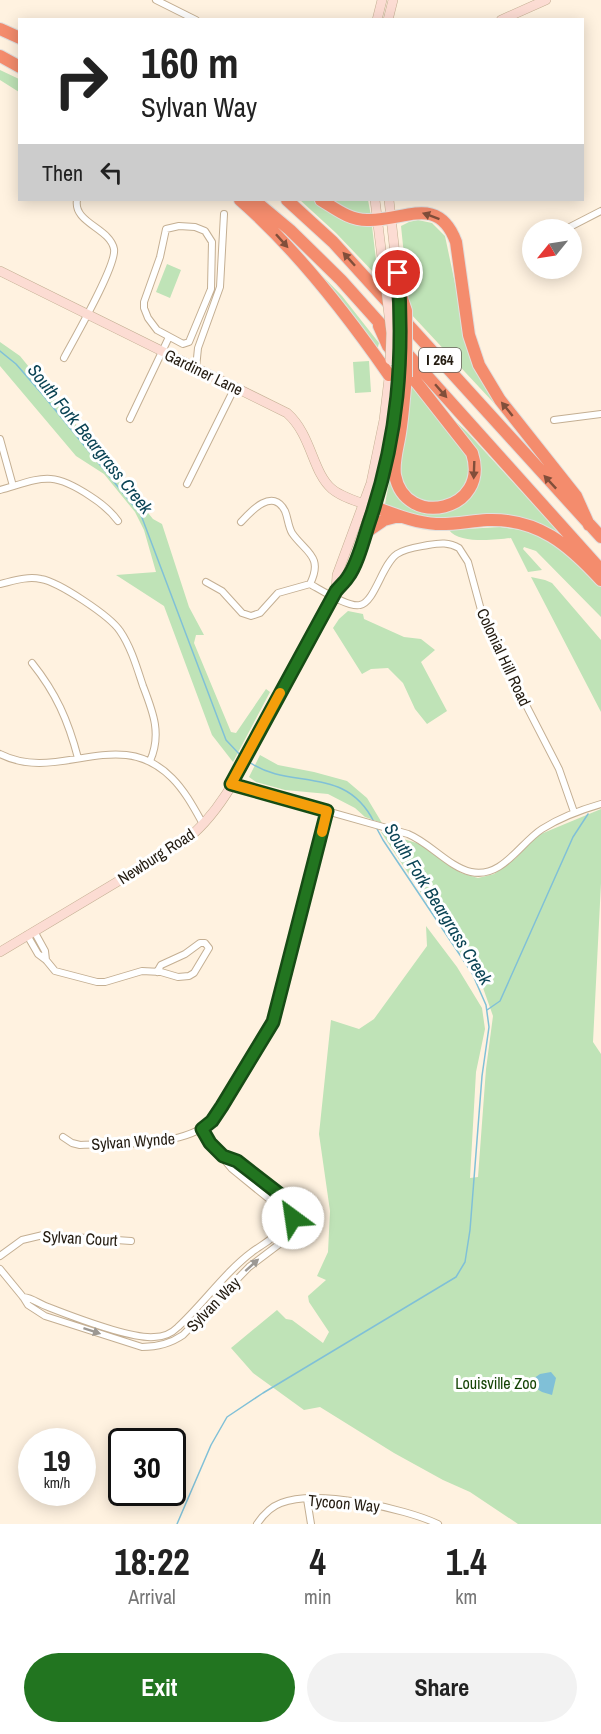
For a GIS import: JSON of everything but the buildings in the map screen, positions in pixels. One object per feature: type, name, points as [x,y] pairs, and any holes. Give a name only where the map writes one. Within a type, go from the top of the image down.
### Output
[{"type":"highway","points":[[0,28],[18,37]]},
{"type":"highway","points":[[0,56],[18,66]]},
{"type":"highway","points":[[241,201],[280,239],[335,304],[389,375]]},
{"type":"highway","name":"I 264","points":[[255,201],[320,258],[601,570]]},
{"type":"highway","name":"I 264","points":[[288,201],[333,242],[601,537]]},
{"type":"highway","points":[[323,201],[350,217],[369,220],[412,213],[428,214],[440,219],[452,231],[457,245],[469,336],[479,365],[500,400],[576,496],[590,525]]},
{"type":"highway","points":[[374,316],[388,346],[442,412],[472,453],[475,470],[472,484],[459,500],[446,507],[432,508],[418,505],[407,497],[397,482],[395,463],[400,435],[403,372],[406,311],[399,290]]},
{"type":"highway","points":[[369,505],[399,516],[436,524],[496,520],[528,526],[564,544],[601,580]]},
{"type":"highway","points":[[366,533],[384,520],[399,516]]},
{"type":"main road","points":[[378,18],[382,0]]},
{"type":"main road","points":[[388,18],[393,0]]},
{"type":"main road","points":[[507,18],[546,0]]},
{"type":"main road","name":"Newburg Road","points":[[0,952],[182,843],[203,824],[215,810],[231,784],[334,593],[349,577],[366,533],[371,483],[389,375],[391,333],[375,201]]},
{"type":"main road","points":[[389,201],[399,290]]},
{"type":"main road","name":"Gardiner Lane","points":[[0,271],[282,410],[291,417],[304,434],[329,486],[341,494],[369,505]]},
{"type":"main road","name":"Newburg Road","points":[[334,593],[337,575],[369,505],[379,495],[391,446],[403,372]]},
{"type":"street","points":[[156,0],[192,18]]},
{"type":"street","points":[[64,358],[103,285],[114,255],[111,241],[79,212],[77,201]]},
{"type":"street","points":[[582,221],[601,211]]},
{"type":"street","points":[[196,368],[198,348],[220,287],[224,214]]},
{"type":"street","points":[[179,226],[195,227],[205,231],[212,242],[211,289],[189,342],[183,344],[169,337],[153,324],[145,310],[144,303],[160,257],[166,230],[179,226]]},
{"type":"street","points":[[130,419],[169,337]]},
{"type":"street","points":[[187,484],[234,387]]},
{"type":"street","points":[[554,420],[601,414]]},
{"type":"street","points":[[0,440],[13,486]]},
{"type":"street","points":[[0,490],[46,478],[65,481],[102,504],[118,521]]},
{"type":"street","points":[[241,522],[263,502],[273,501],[281,505],[292,532],[313,555],[315,563],[310,584]]},
{"type":"street","name":"Colonial Hill Road","points":[[334,593],[353,605],[362,605],[369,599],[386,566],[397,554],[411,548],[442,543],[459,548],[466,556],[478,602],[490,634],[556,762],[574,812]]},
{"type":"street","points":[[0,584],[31,578],[48,580],[81,600],[116,626],[129,648],[155,719],[157,737],[150,761]]},
{"type":"street","points":[[206,582],[222,591],[242,614],[251,616],[260,613],[278,593],[310,584],[334,593]]},
{"type":"street","points":[[32,663],[56,697],[78,758]]},
{"type":"street","points":[[0,753],[14,760],[36,764],[118,753],[150,761],[174,779],[203,824]]},
{"type":"street","points":[[231,784],[420,839],[463,869],[473,873],[483,873],[499,867],[535,834],[574,812],[601,804]]},
{"type":"street","points":[[202,1129],[212,1121],[222,1106],[273,1022],[327,811]]},
{"type":"street","points":[[31,933],[38,954],[58,973],[97,982],[105,982],[142,971],[178,977],[189,976],[194,973],[209,948],[205,943],[200,943],[185,954],[161,965],[157,972]]},
{"type":"street","name":"Sylvan Wynde","points":[[63,1137],[72,1143],[81,1144],[170,1141],[202,1129]]},
{"type":"street","name":"Sylvan Way","points":[[23,1296],[59,1311],[141,1337],[163,1336],[181,1324],[246,1256],[270,1241],[281,1229],[284,1220],[282,1211],[232,1169],[210,1143],[202,1129]]},
{"type":"street","name":"Sylvan Way","points":[[0,1269],[28,1305],[45,1316],[142,1347],[165,1344],[183,1335],[249,1267],[286,1239],[292,1229],[293,1218],[282,1196],[237,1161],[223,1156]]},
{"type":"street","name":"Sylvan Court","points":[[0,1256],[22,1240],[43,1235],[131,1241]]},
{"type":"street","points":[[270,1241],[275,1248]]},
{"type":"street","points":[[56,1319],[59,1311]]},
{"type":"street","points":[[307,1499],[311,1524]]},
{"type":"street","name":"Tycoon Way","points":[[257,1524],[265,1513],[281,1503],[307,1499],[380,1505],[408,1512],[438,1524]]},
{"type":"green space","points":[[0,70],[18,79],[18,91],[0,80]]},
{"type":"green space","points":[[301,201],[315,201],[352,224],[372,226],[378,277]]},
{"type":"green space","points":[[330,201],[368,201],[371,216],[362,217]]},
{"type":"green space","points":[[418,220],[432,223],[445,236],[465,331],[519,430],[410,313],[401,226]]},
{"type":"green space","points":[[306,259],[342,296],[379,343],[378,347],[376,348]]},
{"type":"green space","points":[[167,264],[181,270],[170,298],[156,292]]},
{"type":"green space","points":[[0,342],[20,356],[153,519],[162,524],[189,607],[204,635],[196,635],[194,643],[231,732],[236,733],[266,689],[270,692],[233,762],[212,735],[164,606],[116,575],[156,572],[144,530],[135,512],[104,474],[76,456],[0,366]]},
{"type":"green space","points":[[369,361],[371,392],[355,393],[353,362]]},
{"type":"green space","points":[[410,382],[469,454],[469,481],[451,501],[425,503],[405,489],[398,469]]},
{"type":"green space","points":[[453,419],[563,537],[536,525],[426,518],[385,504],[391,472],[398,491],[442,511],[478,471]]},
{"type":"green space","points":[[500,527],[543,537],[570,555],[601,586],[601,617],[536,551],[524,547],[523,549],[542,570],[528,572],[511,538],[469,539],[449,530]]},
{"type":"green space","points":[[531,577],[552,583],[601,640],[601,712]]},
{"type":"green space","points":[[348,611],[363,614],[364,619],[404,637],[421,639],[435,650],[421,662],[447,711],[427,724],[415,709],[403,683],[388,668],[371,669],[362,674],[333,628]]},
{"type":"green space","points":[[260,755],[278,765],[347,781],[367,798],[382,823],[365,817],[355,808],[328,794],[285,790],[256,782],[249,777]]},
{"type":"green space","name":"Louisville Zoo","points":[[601,809],[601,883],[593,1042],[601,1054],[601,1524],[518,1524],[470,1492],[394,1453],[320,1407],[304,1410],[253,1373],[231,1348],[277,1310],[286,1319],[292,1320],[323,1343],[329,1332],[309,1302],[308,1296],[326,1280],[317,1276],[328,1252],[330,1211],[319,1134],[331,1020],[359,1029],[374,1019],[427,946],[426,926],[457,967],[482,1008],[485,1029],[476,1072],[470,1178],[478,1177],[486,1069],[493,1016],[482,985],[381,832],[423,845],[441,856],[461,873],[478,878],[494,874],[516,858],[536,836]]},
{"type":"water","points":[[551,1372],[556,1378],[552,1395],[527,1383],[540,1374]]},
{"type":"waterway","name":"South Fork Beargrass Creek","points":[[0,351],[16,364],[43,395],[141,515],[226,740],[243,758]]},
{"type":"waterway","name":"South Fork Beargrass Creek","points":[[249,762],[265,771],[333,785],[348,792],[362,804],[374,822]]},
{"type":"waterway","points":[[487,1010],[500,1001],[573,837],[588,814]]},
{"type":"waterway","name":"South Fork Beargrass Creek","points":[[177,1524],[211,1445],[227,1417],[456,1277],[465,1262],[470,1230],[482,1076],[489,1027],[486,1005],[472,973],[376,827]]},
{"type":"slow traffic","points":[[280,693],[231,784],[327,811],[322,832]]},
{"type":"route","points":[[293,1218],[282,1196],[237,1161],[217,1151],[202,1129],[212,1121],[222,1106],[273,1022],[327,811],[231,784],[336,591],[349,577],[379,495],[395,420],[399,386],[402,337],[398,273]]}]
